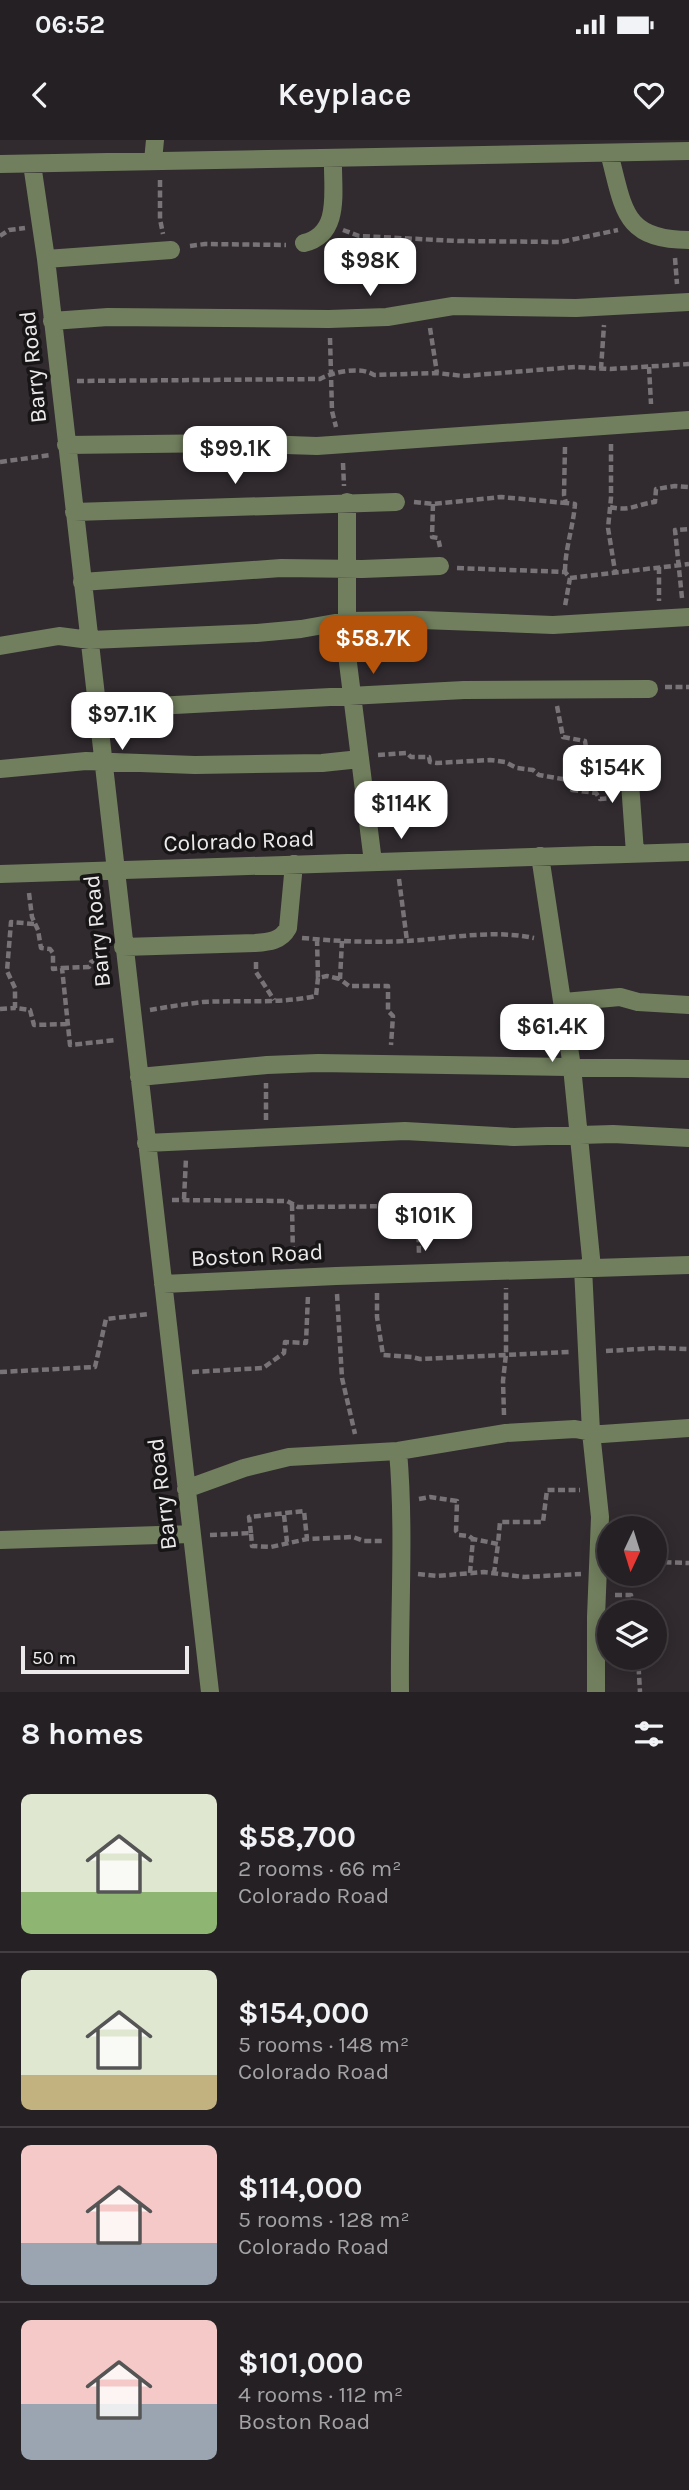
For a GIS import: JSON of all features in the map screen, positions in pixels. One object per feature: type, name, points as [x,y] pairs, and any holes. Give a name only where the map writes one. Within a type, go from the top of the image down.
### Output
[{"type":"street","points":[[156,140],[156,161]]},
{"type":"street","points":[[0,164],[332,158],[584,147],[609,153],[689,151]]},
{"type":"street","points":[[609,153],[624,203],[638,228],[659,239],[681,240]]},
{"type":"street","points":[[303,243],[320,237],[330,223],[332,158]]},
{"type":"street","name":"Barry Road","points":[[32,164],[46,259],[210,1692]]},
{"type":"street","points":[[46,259],[171,250]]},
{"type":"street","points":[[52,321],[108,317],[329,319],[387,317],[467,305],[602,307],[684,302]]},
{"type":"street","points":[[67,449],[228,443],[300,446],[689,420]]},
{"type":"street","points":[[347,502],[346,621],[352,697],[373,862]]},
{"type":"street","points":[[74,512],[397,502]]},
{"type":"street","points":[[82,582],[281,568],[440,566]]},
{"type":"street","points":[[0,646],[59,636],[90,640],[279,631],[346,621],[422,620],[564,625],[686,617]]},
{"type":"street","points":[[98,709],[464,690],[649,689]]},
{"type":"street","points":[[628,755],[635,853]]},
{"type":"street","points":[[0,769],[104,761],[195,765],[322,763],[360,759]]},
{"type":"street","name":"Colorado Road","points":[[0,874],[689,852]]},
{"type":"street","points":[[540,856],[572,1067],[587,1268],[591,1432],[599,1516]]},
{"type":"street","points":[[124,951],[269,942],[284,936],[290,920],[294,864]]},
{"type":"street","points":[[564,1002],[620,997],[638,1002],[689,1005]]},
{"type":"street","points":[[139,1077],[267,1065],[390,1064],[689,1069]]},
{"type":"street","points":[[146,1143],[405,1131],[514,1137],[613,1134],[689,1138]]},
{"type":"street","name":"Boston Road","points":[[163,1284],[376,1274],[689,1265]]},
{"type":"street","points":[[186,1489],[244,1468],[289,1457],[398,1451],[506,1433],[575,1429],[602,1434],[689,1428]]},
{"type":"street","points":[[398,1451],[402,1498],[400,1692]]},
{"type":"street","points":[[0,1540],[191,1534]]},
{"type":"street","points":[[596,1692],[597,1586]]},
{"type":"path","points":[[156,161],[160,219],[164,239],[171,250],[205,244],[254,246],[303,243]]},
{"type":"path","points":[[330,223],[359,236],[458,241],[561,242],[624,228],[638,228]]},
{"type":"path","points":[[681,240],[684,302]]},
{"type":"path","points":[[601,369],[604,325],[602,307]]},
{"type":"path","points":[[425,310],[437,373]]},
{"type":"path","points":[[329,319],[332,411],[341,444],[345,477],[342,496],[347,502]]},
{"type":"path","points":[[59,381],[320,379],[331,373],[369,371],[374,374],[437,373],[463,376],[575,367],[601,369],[689,364]]},
{"type":"path","points":[[649,367],[653,423]]},
{"type":"path","points":[[611,426],[608,528],[615,571]]},
{"type":"path","points":[[562,429],[566,453],[563,480],[566,503]]},
{"type":"path","points":[[0,462],[67,449]]},
{"type":"path","points":[[610,507],[638,508],[644,503],[655,502],[656,489],[675,485],[689,486]]},
{"type":"path","points":[[397,502],[433,504],[501,497],[575,504],[572,532],[567,542],[565,572],[570,578],[564,625]]},
{"type":"path","points":[[433,504],[432,537],[438,538],[442,557],[440,566],[515,572],[532,569],[565,572]]},
{"type":"path","points":[[686,617],[675,530],[689,529]]},
{"type":"path","points":[[570,578],[689,564]]},
{"type":"path","points":[[659,567],[661,619]]},
{"type":"path","points":[[555,690],[557,712],[564,737],[585,741],[587,746],[587,754],[569,755],[568,780],[572,790],[596,793],[600,799],[631,796]]},
{"type":"path","points":[[360,759],[407,752],[411,757],[429,757],[430,762],[490,760],[533,770],[539,775],[568,780]]},
{"type":"path","points":[[396,860],[407,941]]},
{"type":"path","points":[[27,873],[32,917],[41,948],[50,949],[53,953],[53,969],[89,967],[91,962],[124,951]]},
{"type":"path","points":[[15,1008],[15,988],[7,971],[11,922],[34,924]]},
{"type":"path","points":[[284,936],[342,941],[407,941],[495,934],[555,943]]},
{"type":"path","points":[[131,1012],[197,1003],[289,1001],[316,996],[317,939]]},
{"type":"path","points":[[340,979],[342,941]]},
{"type":"path","points":[[256,943],[256,972],[274,1001]]},
{"type":"path","points":[[62,968],[70,1045],[134,1038]]},
{"type":"path","points":[[318,978],[327,976],[340,979],[349,986],[388,986],[388,1011],[393,1016],[390,1064]]},
{"type":"path","points":[[0,1009],[30,1010],[34,1025],[68,1024]]},
{"type":"path","points":[[266,1137],[267,1065]]},
{"type":"path","points":[[184,1199],[186,1141]]},
{"type":"path","points":[[153,1201],[287,1201],[298,1207],[413,1206],[418,1216],[420,1273]]},
{"type":"path","points":[[173,1373],[263,1368],[284,1353],[285,1342],[306,1343],[309,1306],[292,1252],[292,1204]]},
{"type":"path","points":[[505,1270],[506,1354],[502,1381],[506,1433]]},
{"type":"path","points":[[376,1274],[377,1317],[383,1355],[420,1359],[657,1348],[689,1349]]},
{"type":"path","points":[[336,1276],[342,1378],[355,1434],[355,1454]]},
{"type":"path","points":[[0,1373],[96,1367],[106,1319],[166,1312]]},
{"type":"path","points":[[494,1574],[500,1522],[543,1522],[547,1490],[583,1490],[598,1486]]},
{"type":"path","points":[[402,1498],[430,1497],[457,1501],[456,1531],[459,1535],[498,1544]]},
{"type":"path","points":[[307,1539],[304,1511],[249,1517],[252,1546],[271,1548],[307,1539],[353,1537],[364,1541],[401,1541]]},
{"type":"path","points":[[284,1515],[287,1542]]},
{"type":"path","points":[[191,1534],[251,1533]]},
{"type":"path","points":[[470,1573],[473,1539]]},
{"type":"path","points":[[667,1562],[689,1563]]},
{"type":"path","points":[[400,1575],[470,1573],[524,1577],[586,1575],[597,1571]]},
{"type":"path","points":[[597,1594],[631,1595],[631,1600]]},
{"type":"path","points":[[639,1670],[640,1692]]}]
